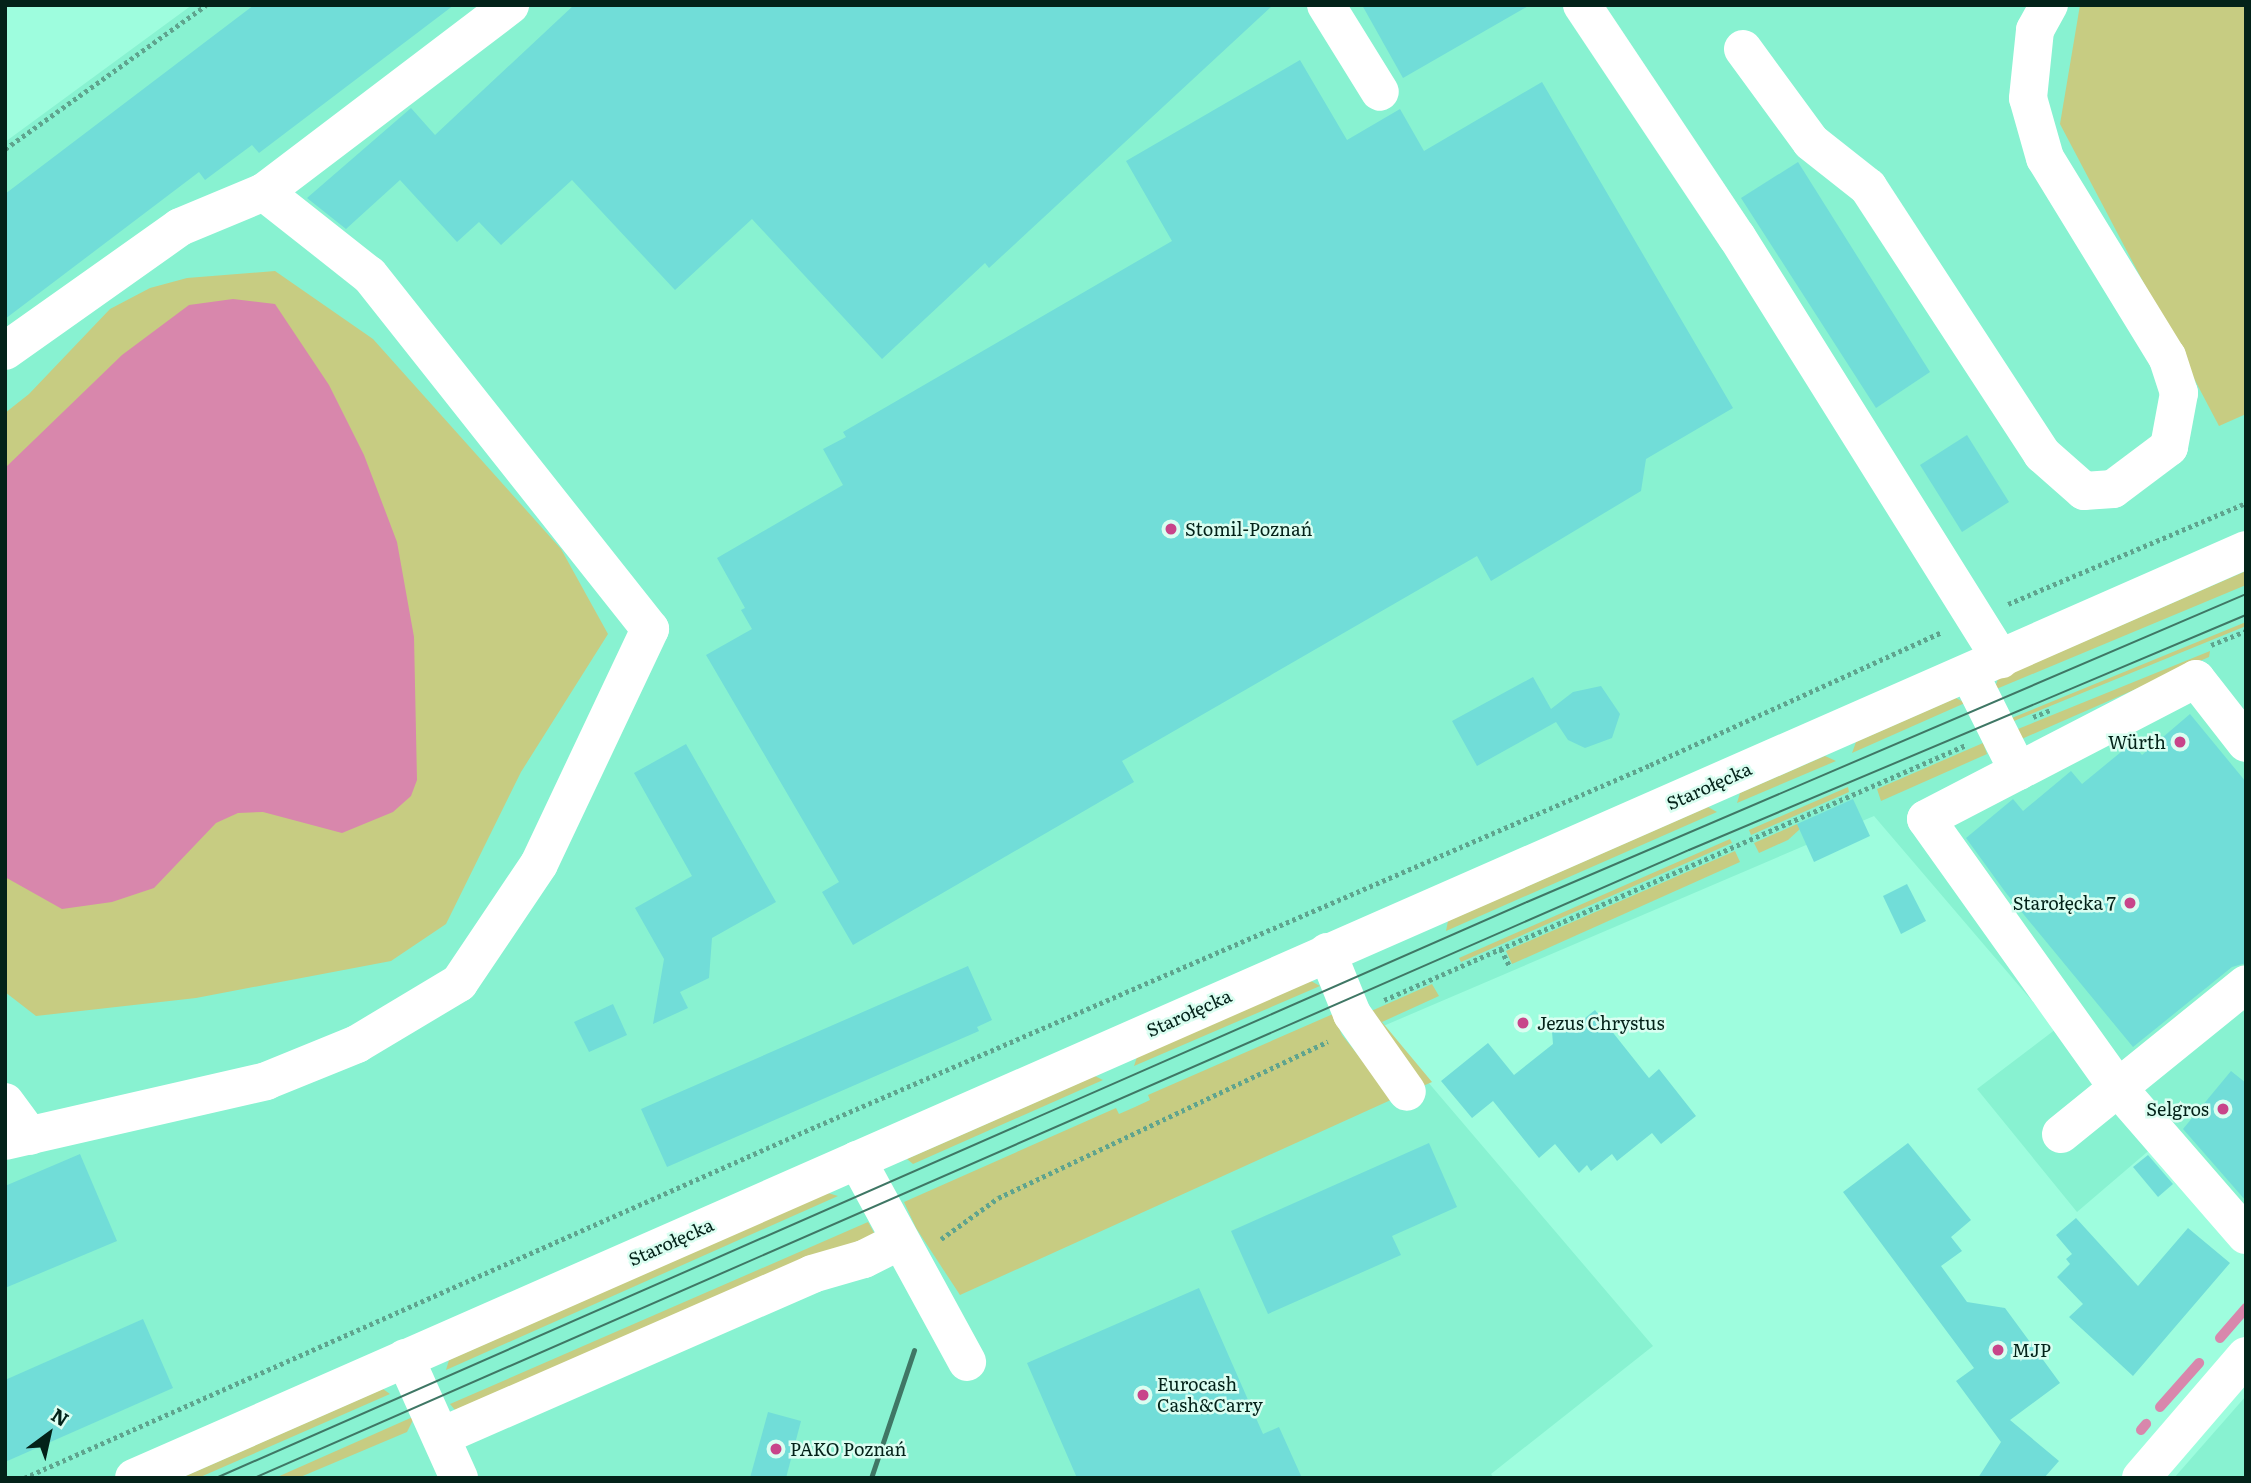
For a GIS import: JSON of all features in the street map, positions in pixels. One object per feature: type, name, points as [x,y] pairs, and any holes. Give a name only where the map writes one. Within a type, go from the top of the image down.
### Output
[{"type":"street","points":[[5,351],[180,227],[264,192],[510,5]]},
{"type":"street","points":[[1326,5],[1380,92]]},
{"type":"street","points":[[1582,5],[1737,237],[1975,617],[1998,731],[2018,771]]},
{"type":"street","points":[[1743,49],[1811,142],[1868,187],[2042,454],[2084,491],[2113,489],[2169,447],[2179,393],[2167,357],[2045,158],[2028,98],[2035,30],[2049,5]]},
{"type":"street","points":[[5,1102],[18,1138],[266,1081],[357,1044],[459,984],[539,864],[650,629],[369,275],[264,192]]},
{"type":"street","name":"Starołęcka","points":[[134,1478],[2246,550]]},
{"type":"street","points":[[2246,743],[2196,680],[1926,819],[2118,1088],[2246,1235]]},
{"type":"street","points":[[1327,952],[1352,1014],[1407,1092]]},
{"type":"street","points":[[2061,1134],[2246,984]]},
{"type":"street","points":[[857,1160],[967,1362]]},
{"type":"street","points":[[442,1436],[812,1274],[905,1250]]},
{"type":"street","points":[[2141,1478],[2246,1356]]},
{"type":"street","points":[[405,1358],[459,1478]]},
{"type":"path","points":[[5,149],[206,5]]},
{"type":"path","points":[[24,1478],[817,1126],[1662,760],[1975,617],[2088,573],[2246,503]]},
{"type":"path","points":[[2209,646],[2246,631]]},
{"type":"path","points":[[905,1250],[998,1198],[1321,1045],[1352,1014],[2060,706]]},
{"type":"path","points":[[1501,949],[1509,965]]},
{"type":"shaded area","points":[[192,5],[2246,5],[2246,1256],[2153,1147],[2077,1212],[1977,1089],[2056,1029],[1874,816],[1381,1027],[1653,1346],[1491,1474],[1494,1478],[5,1478],[5,142]]},
{"type":"shaded area","points":[[2080,5],[2246,5],[2246,414],[2219,426],[2060,124]]},
{"type":"shaded area","points":[[275,271],[373,339],[561,549],[608,634],[521,772],[446,924],[391,961],[196,998],[36,1016],[5,992],[5,413],[29,394],[110,309],[150,288],[187,278]]},
{"type":"shaded area","points":[[233,299],[275,304],[329,385],[364,455],[397,542],[414,637],[417,780],[411,796],[393,812],[342,833],[263,812],[238,813],[216,823],[154,888],[112,902],[62,909],[5,877],[5,468],[122,355],[189,305]]},
{"type":"shaded area","points":[[2246,571],[2246,585],[1994,690],[1998,679]]},
{"type":"shaded area","points":[[2246,622],[2246,626],[2009,723],[2007,720]]},
{"type":"shaded area","points":[[2210,651],[2209,657],[2017,741],[2013,731]]},
{"type":"shaded area","points":[[1956,698],[1965,703],[1852,753],[1856,742]]},
{"type":"shaded area","points":[[1983,743],[1987,754],[1881,801],[1877,789]]},
{"type":"shaded area","points":[[1825,756],[1836,761],[1737,803],[1740,793]]},
{"type":"shaded area","points":[[1848,787],[1849,792],[1751,835],[1749,830]]},
{"type":"shaded area","points":[[1708,807],[1717,812],[1446,931],[1448,921]]},
{"type":"shaded area","points":[[1797,824],[1800,829],[1788,840],[1759,853],[1754,843]]},
{"type":"shaded area","points":[[1730,839],[1732,843],[1461,962],[1459,958]]},
{"type":"shaded area","points":[[1735,851],[1740,862],[1512,964],[1506,951]]},
{"type":"shaded area","points":[[1311,981],[1320,986],[1134,1066],[1137,1057]]},
{"type":"shaded area","points":[[1432,984],[1439,996],[1382,1022],[1432,1082],[1423,1086],[1369,1012]]},
{"type":"shaded area","points":[[1333,1014],[1342,1035],[1393,1099],[960,1295],[916,1228],[904,1202],[1116,1108],[1119,1114],[1135,1107],[1150,1100],[1148,1095]]},
{"type":"shaded area","points":[[1095,1076],[1103,1080],[913,1164],[907,1159]]},
{"type":"shaded area","points":[[828,1193],[838,1196],[446,1370],[449,1360]]},
{"type":"shaded area","points":[[868,1222],[878,1240],[455,1410],[450,1404]]},
{"type":"shaded area","points":[[383,1389],[390,1394],[198,1478],[181,1478]]},
{"type":"shaded area","points":[[2246,1396],[2246,1478],[2174,1478]]},
{"type":"shaded area","points":[[415,1416],[407,1432],[298,1478],[275,1478]]},
{"type":"building","points":[[254,5],[454,5],[259,153],[252,145],[205,180],[199,172],[5,319],[5,194]]},
{"type":"building","points":[[574,5],[1273,5],[989,268],[985,263],[882,359],[752,219],[675,290],[572,180],[501,245],[479,222],[457,242],[400,180],[346,229],[307,198],[411,108],[435,135]]},
{"type":"building","points":[[1362,5],[1530,5],[1403,78]]},
{"type":"building","name":"Stomil-Poznań","points":[[1300,60],[1347,140],[1400,109],[1424,151],[1542,82],[1733,408],[1646,459],[1641,491],[1491,581],[1477,556],[1122,761],[1134,782],[853,945],[822,892],[839,882],[706,655],[752,629],[741,610],[745,608],[717,558],[843,485],[823,449],[846,437],[843,432],[1172,241],[1126,161]]},
{"type":"building","points":[[1798,162],[1930,372],[1876,408],[1741,198]]},
{"type":"building","points":[[1967,435],[2009,502],[1962,532],[1920,465]]},
{"type":"building","points":[[1533,677],[1551,709],[1573,692],[1601,686],[1620,714],[1612,738],[1585,748],[1568,740],[1556,722],[1477,766],[1452,721]]},
{"type":"building","name":"Starołęcka 7","points":[[2190,714],[2246,782],[2246,963],[2232,967],[2133,1047],[2006,893],[1966,838],[2013,799],[2023,811],[2071,771],[2082,784],[2132,743],[2142,755]]},
{"type":"building","points":[[686,744],[776,902],[712,938],[709,978],[680,992],[688,1008],[653,1024],[664,959],[635,908],[692,876],[634,773]]},
{"type":"building","points":[[1853,799],[1870,836],[1814,862],[1797,824]]},
{"type":"building","points":[[1907,884],[1926,921],[1901,934],[1883,896]]},
{"type":"building","points":[[968,966],[992,1020],[977,1027],[979,1031],[667,1167],[641,1109]]},
{"type":"building","points":[[613,1004],[627,1035],[589,1052],[574,1022]]},
{"type":"building","points":[[1595,1010],[1649,1078],[1659,1069],[1696,1116],[1661,1144],[1652,1133],[1617,1161],[1612,1154],[1591,1171],[1587,1165],[1579,1173],[1555,1144],[1539,1158],[1493,1101],[1472,1118],[1441,1081],[1488,1043],[1514,1075],[1553,1044],[1551,1019],[1574,1027]]},
{"type":"building","name":"Selgros","points":[[2231,1071],[2246,1083],[2246,1201],[2183,1129]]},
{"type":"building","points":[[1429,1143],[1457,1207],[1392,1236],[1401,1255],[1268,1314],[1231,1231]]},
{"type":"building","points":[[1908,1143],[1971,1220],[1951,1237],[1962,1251],[1941,1266],[1967,1302],[2005,1308],[2060,1383],[2010,1420],[2059,1461],[2044,1478],[1978,1478],[2001,1442],[1956,1381],[1974,1368],[1843,1192]]},
{"type":"building","points":[[80,1154],[117,1241],[5,1288],[5,1186]]},
{"type":"building","points":[[2148,1155],[2173,1184],[2158,1197],[2133,1167]]},
{"type":"building","points":[[2076,1218],[2138,1286],[2188,1228],[2230,1263],[2133,1376],[2069,1317],[2083,1304],[2057,1277],[2070,1264],[2066,1259],[2072,1254],[2056,1235]]},
{"type":"building","name":"Eurocash Cash&Carry","points":[[1199,1288],[1263,1434],[1279,1427],[1302,1478],[1077,1478],[1027,1363]]},
{"type":"building","points":[[143,1319],[173,1388],[5,1462],[5,1380]]},
{"type":"building","name":"PAKO Poznań","points":[[768,1412],[801,1421],[786,1478],[750,1478]]},
{"type":"waterway","points":[[2220,1338],[2246,1308]]},
{"type":"waterway","points":[[2160,1407],[2199,1363]]},
{"type":"waterway","points":[[2141,1430],[2146,1424]]},
{"type":"tram line","points":[[216,1478],[1527,902],[2246,594]]},
{"type":"tram line","points":[[254,1478],[1689,850],[2246,615]]},
{"type":"railway","points":[[871,1478],[914,1350]]},
{"type":"place","name":"Stomil-Poznań","points":[[1171,529]]},
{"type":"place","name":"Würth","points":[[2180,742]]},
{"type":"place","name":"Starołęcka 7","points":[[2130,903]]},
{"type":"place","name":"Jezus Chrystus","points":[[1523,1023]]},
{"type":"place","name":"Selgros","points":[[2223,1109]]},
{"type":"place","name":"MJP","points":[[1998,1350]]},
{"type":"place","name":"Eurocash Cash&Carry","points":[[1143,1395]]},
{"type":"place","name":"PAKO Poznań","points":[[776,1449]]}]
